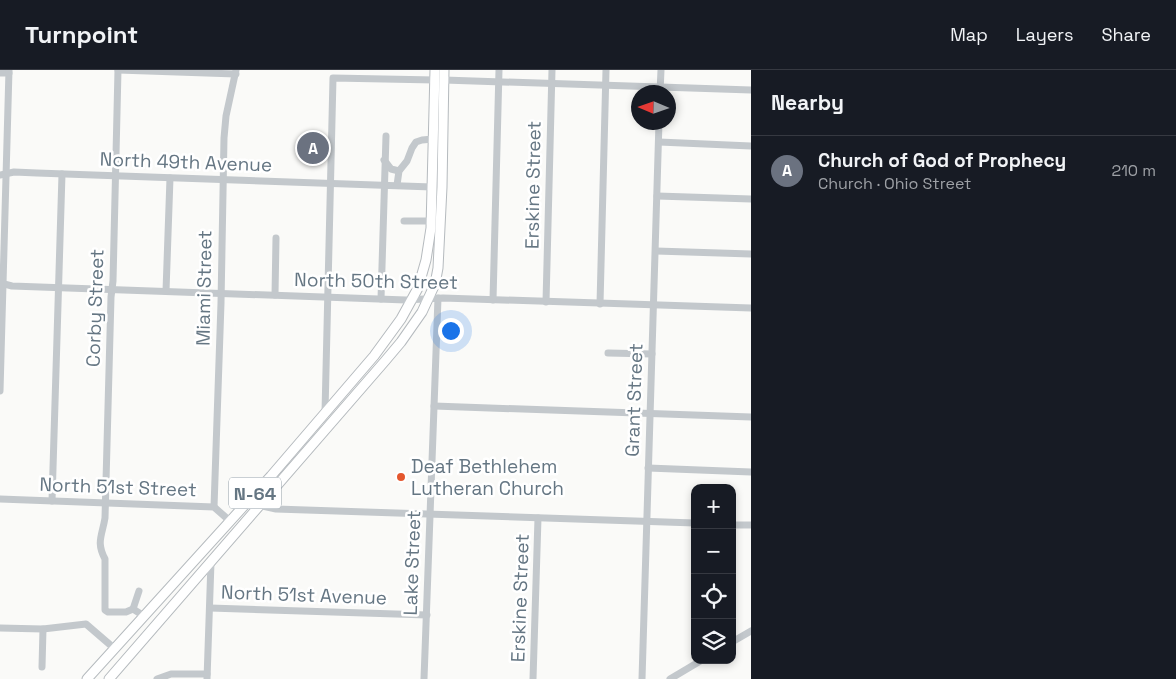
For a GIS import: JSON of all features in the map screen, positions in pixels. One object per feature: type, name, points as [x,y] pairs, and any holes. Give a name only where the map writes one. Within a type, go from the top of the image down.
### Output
[{"type":"main road","name":"N-64","points":[[109,679],[401,342],[433,298],[440,252],[440,80],[435,70]]},
{"type":"main road","name":"N-64","points":[[87,679],[230,521],[374,356],[401,319],[418,288],[426,260],[431,221],[433,139],[440,80],[444,70]]},
{"type":"street","points":[[118,70],[236,72]]},
{"type":"street","name":"Corby Street","points":[[118,70],[105,518],[100,547],[105,559],[105,610],[108,612],[126,612],[133,609]]},
{"type":"street","points":[[493,300],[499,70]]},
{"type":"street","name":"Erskine Street","points":[[546,302],[552,70]]},
{"type":"street","points":[[600,304],[606,70]]},
{"type":"street","points":[[660,85],[661,70]]},
{"type":"street","points":[[0,73],[9,72],[3,174],[0,390]]},
{"type":"street","name":"Miami Street","points":[[214,507],[224,126],[236,72]]},
{"type":"street","points":[[325,412],[333,78],[440,80],[631,88]]},
{"type":"street","points":[[676,90],[751,90]]},
{"type":"street","name":"Grant Street","points":[[642,679],[660,130]]},
{"type":"street","points":[[381,299],[386,136]]},
{"type":"street","points":[[397,185],[399,171],[407,161],[416,142],[433,139]]},
{"type":"street","points":[[659,142],[751,146]]},
{"type":"street","points":[[384,160],[391,169],[399,171]]},
{"type":"street","name":"North 49th Avenue","points":[[3,174],[14,172],[432,187]]},
{"type":"street","points":[[52,501],[62,174]]},
{"type":"street","points":[[166,291],[170,178]]},
{"type":"street","points":[[658,196],[751,200]]},
{"type":"street","points":[[404,221],[431,221]]},
{"type":"street","points":[[275,295],[276,238]]},
{"type":"street","points":[[656,251],[751,254]]},
{"type":"street","name":"North 50th Street","points":[[2,284],[381,299],[433,298],[751,308]]},
{"type":"street","name":"Lake Street","points":[[424,679],[434,406],[433,298]]},
{"type":"street","points":[[608,353],[652,354]]},
{"type":"street","points":[[434,406],[751,417]]},
{"type":"street","points":[[648,468],[751,472]]},
{"type":"street","name":"North 51st Street","points":[[0,500],[214,507],[230,521]]},
{"type":"street","points":[[258,505],[276,509],[691,523]]},
{"type":"street","name":"Erskine Street","points":[[533,679],[538,518]]},
{"type":"street","points":[[736,525],[751,525]]},
{"type":"street","points":[[157,679],[171,674],[207,676],[211,562]]},
{"type":"street","points":[[139,591],[133,609],[144,616]]},
{"type":"street","name":"North 51st Avenue","points":[[210,608],[427,614]]},
{"type":"street","points":[[0,628],[43,629],[86,624],[115,649]]},
{"type":"street","points":[[42,667],[43,629]]},
{"type":"street","points":[[736,640],[751,631]]},
{"type":"street","points":[[670,679],[695,664]]},
{"type":"place","name":"Church of God of Prophecy","points":[[313,148]]},
{"type":"place","name":"Deaf Bethlehem Lutheran Church","points":[[401,477]]}]
